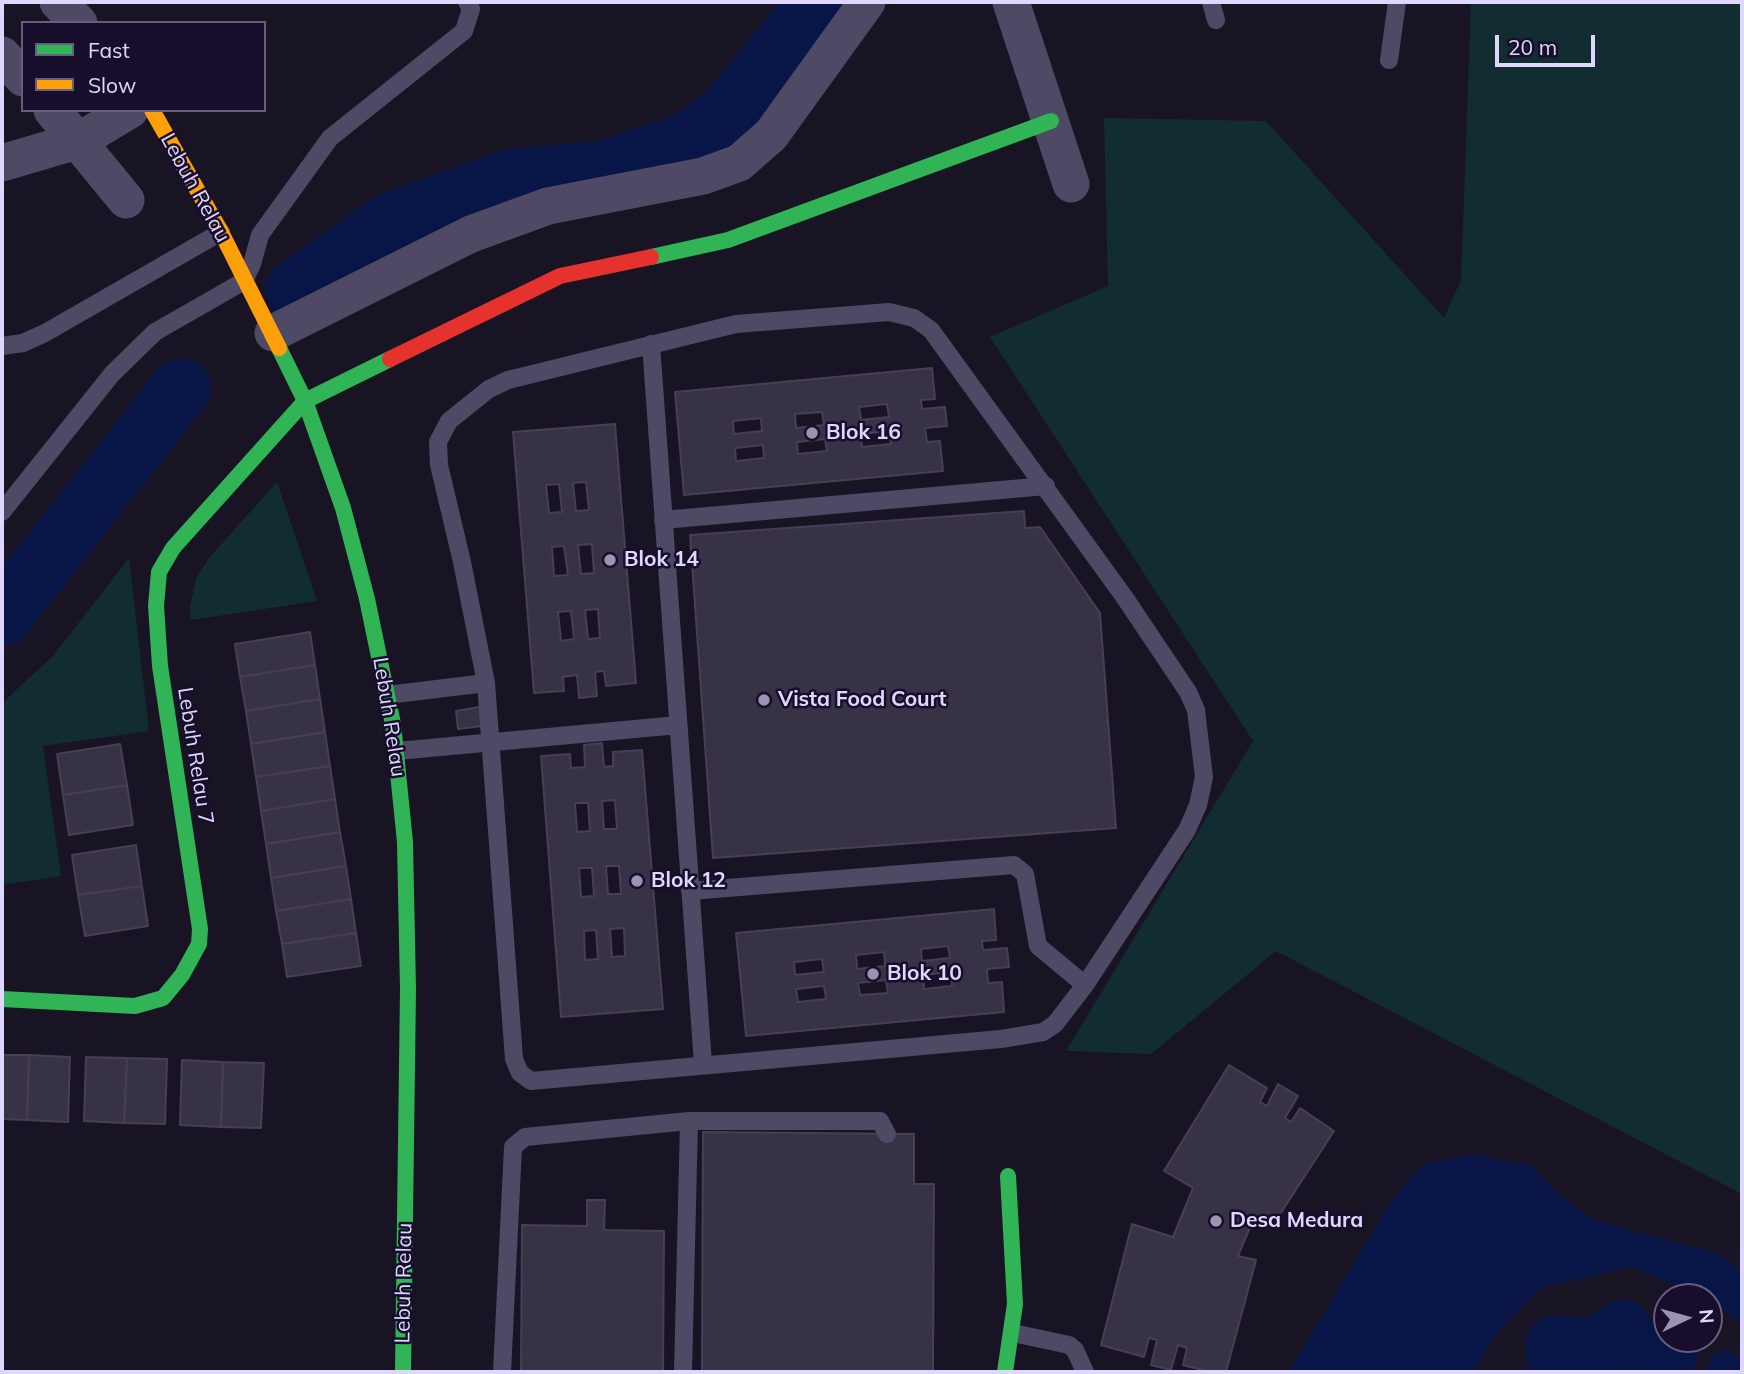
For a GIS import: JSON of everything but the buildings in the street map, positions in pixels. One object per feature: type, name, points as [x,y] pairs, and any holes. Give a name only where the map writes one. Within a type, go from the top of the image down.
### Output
[{"type":"street","points":[[58,2],[77,21]]},
{"type":"street","points":[[273,333],[471,234],[548,206],[703,176],[739,163],[771,135],[867,2]]},
{"type":"street","points":[[1011,2],[1071,184]]},
{"type":"street","points":[[2,55],[21,76]]},
{"type":"street","points":[[54,112],[80,140],[126,200]]},
{"type":"street","points":[[2,163],[80,140],[127,112]]},
{"type":"street","name":"Lebuh Relau","points":[[153,112],[221,232],[305,401],[343,508],[367,599],[387,695],[397,751],[405,842],[408,989],[403,1372]]},
{"type":"street","points":[[305,401],[560,276],[728,240],[1051,121]]},
{"type":"street","name":"Lebuh Relau 7","points":[[2,999],[135,1006],[163,998],[182,975],[199,944],[200,929],[160,666],[156,606],[159,572],[173,548],[305,401]]},
{"type":"street","points":[[1005,1372],[1013,1333],[1015,1304],[1007,1176]]},
{"type":"lane","points":[[2,512],[112,374],[155,332],[244,281],[260,235],[330,138],[464,31],[471,9],[467,2]]},
{"type":"lane","points":[[1211,2],[1216,20]]},
{"type":"lane","points":[[1389,60],[1396,2]]},
{"type":"lane","points":[[2,346],[23,343],[45,333],[221,232]]},
{"type":"lane","points":[[889,312],[914,318],[931,330],[1046,486],[1188,692],[1196,710],[1205,778],[1187,830],[1086,985],[1055,1024],[1032,1035],[531,1080],[520,1073],[513,1059],[486,683],[439,465],[438,442],[449,421],[489,389],[508,380],[650,344],[736,324],[889,312]]},
{"type":"lane","points":[[650,344],[703,1064]]},
{"type":"lane","points":[[663,520],[1046,486]]},
{"type":"lane","points":[[387,695],[486,683]]},
{"type":"lane","points":[[397,751],[678,725]]},
{"type":"lane","points":[[690,891],[1014,864],[1024,874],[1038,946],[1086,985]]},
{"type":"lane","points":[[502,1372],[513,1147],[525,1137],[689,1121],[880,1122],[887,1134]]},
{"type":"lane","points":[[683,1372],[689,1121]]},
{"type":"lane","points":[[1013,1333],[1069,1345],[1075,1350],[1085,1372]]},
{"type":"green space","points":[[1471,2],[1742,2],[1742,1194],[1276,951],[1151,1054],[1066,1051],[1253,741],[990,337],[1108,286],[1104,118],[1266,121],[1444,318],[1461,280]]},
{"type":"green space","points":[[277,482],[317,601],[191,620],[190,608],[196,579],[209,558]]},
{"type":"green space","points":[[129,558],[149,731],[43,746],[61,876],[2,885],[2,703],[53,656]]},
{"type":"shaded area","points":[[1474,1154],[1532,1166],[1558,1193],[1594,1220],[1719,1254],[1742,1271],[1742,1324],[1723,1311],[1723,1283],[1670,1283],[1633,1267],[1542,1287],[1495,1335],[1474,1372],[1289,1372],[1392,1199],[1424,1164]]},
{"type":"shaded area","points":[[1619,1300],[1632,1300],[1642,1307],[1653,1320],[1653,1353],[1698,1353],[1694,1372],[1641,1372],[1626,1368],[1605,1372],[1531,1372],[1528,1369],[1525,1343],[1528,1331],[1537,1322],[1547,1315],[1587,1318]]},
{"type":"shaded area","points":[[1723,1350],[1739,1356],[1742,1372],[1706,1372],[1712,1355],[1723,1353]]},
{"type":"waterway","points":[[295,290],[391,222],[511,179],[602,171],[688,142],[727,114],[818,2]]},
{"type":"waterway","points":[[2,616],[181,388]]},
{"type":"traffic: fast","points":[[651,257],[728,240],[1051,121]]},
{"type":"traffic: fast","points":[[279,348],[305,401],[343,508],[367,599],[393,724],[405,842],[408,989],[403,1372]]},
{"type":"traffic: fast","points":[[2,999],[135,1006],[163,998],[182,975],[199,944],[200,929],[160,666],[156,606],[159,572],[173,548],[305,401],[390,359]]},
{"type":"traffic: fast","points":[[1005,1372],[1015,1304],[1008,1176]]},
{"type":"traffic: slow","points":[[153,112],[221,232],[279,348]]},
{"type":"traffic: jam","points":[[390,359],[560,276],[651,257]]},
{"type":"place","name":"Blok 16","points":[[812,433]]},
{"type":"place","name":"Blok 14","points":[[610,560]]},
{"type":"place","name":"Vista Food Court","points":[[764,700]]},
{"type":"place","name":"Blok 12","points":[[637,881]]},
{"type":"place","name":"Blok 10","points":[[873,974]]},
{"type":"place","name":"Desa Medura","points":[[1216,1221]]}]
